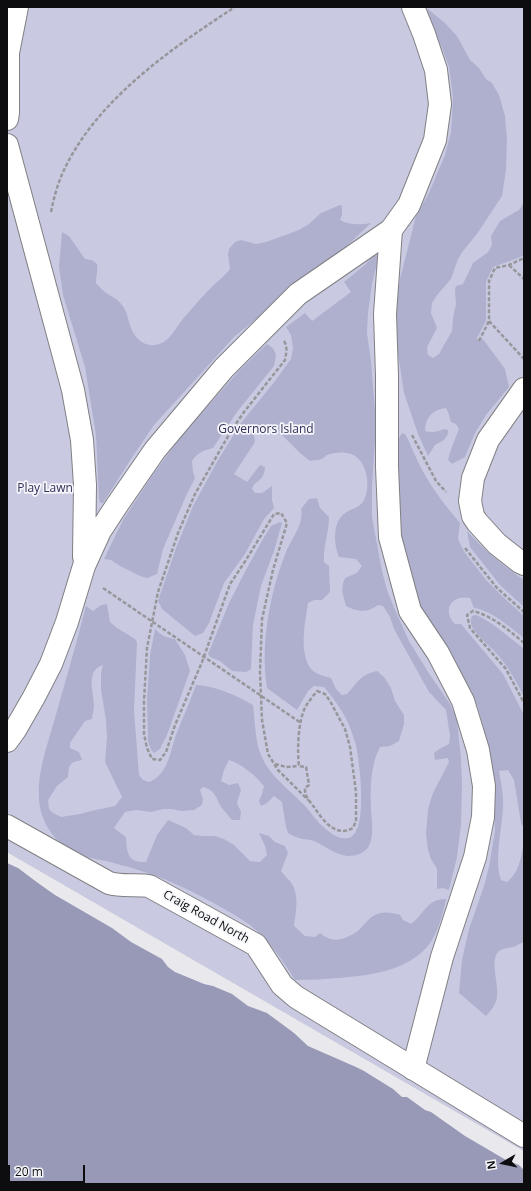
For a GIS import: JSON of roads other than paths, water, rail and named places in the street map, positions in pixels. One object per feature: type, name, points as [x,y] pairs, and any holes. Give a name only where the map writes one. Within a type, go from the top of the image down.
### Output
[{"type":"street","points":[[7,120],[8,53],[17,7]]},
{"type":"street","points":[[7,740],[15,730],[52,664],[83,570],[100,531],[116,505],[155,450],[224,368],[271,320],[298,294],[391,230],[409,205],[436,140],[440,104],[436,70],[413,7]]},
{"type":"street","points":[[7,146],[73,390],[82,440],[85,484],[83,570]]},
{"type":"street","points":[[391,230],[385,314],[387,467],[390,537],[410,612],[438,653],[463,701],[478,750],[484,786],[484,817],[475,857],[442,958],[413,1069]]},
{"type":"street","points":[[524,389],[488,440],[473,478],[470,501],[473,516],[477,522],[497,544],[524,564]]},
{"type":"street","name":"Craig Road North","points":[[7,826],[109,883],[116,885],[149,886],[256,945],[282,985],[296,997],[524,1136]]},
{"type":"park label","name":"Governors Island","points":[[266,430]]},
{"type":"park label","name":"Play Lawn","points":[[45,489]]}]
